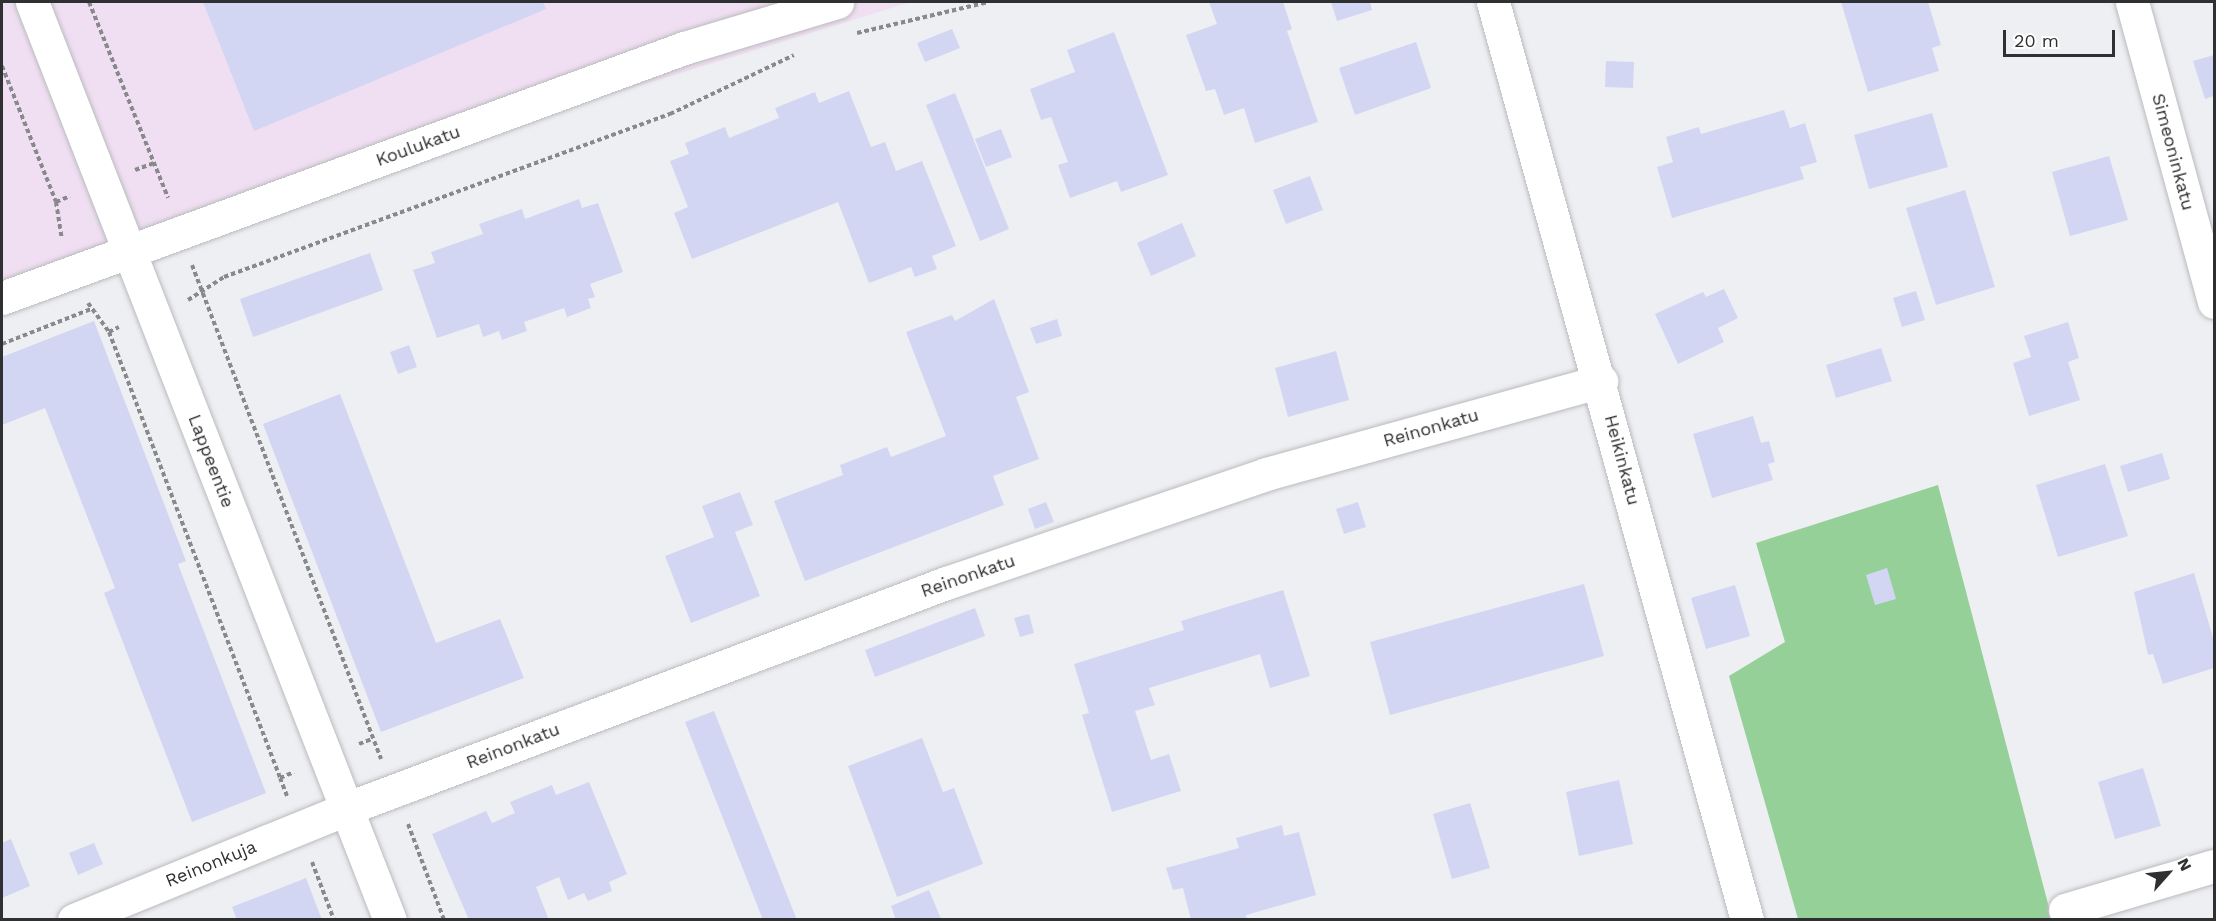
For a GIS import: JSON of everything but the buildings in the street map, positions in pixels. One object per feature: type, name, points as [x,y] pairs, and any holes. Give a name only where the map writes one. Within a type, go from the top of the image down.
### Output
[{"type":"street","name":"Lappeentie","points":[[32,2],[390,920]]},
{"type":"street","name":"Koulukatu","points":[[2,298],[684,48],[837,2]]},
{"type":"street","name":"Heikinkatu","points":[[1493,2],[1601,381],[1747,920]]},
{"type":"street","name":"Simeoninkatu","points":[[2132,2],[2214,302]]},
{"type":"street","name":"Reinonkatu","points":[[348,808],[396,792],[946,583],[1266,474],[1601,381]]},
{"type":"street","name":"Reinonkuja","points":[[74,920],[348,808]]},
{"type":"street","points":[[2064,910],[2214,866]]},
{"type":"path","points":[[89,2],[181,233],[362,714],[396,792],[444,920]]},
{"type":"path","points":[[845,36],[988,2]]},
{"type":"path","points":[[203,294],[224,277],[670,114],[803,51]]},
{"type":"path","points":[[2,66],[56,202],[60,233],[74,270],[91,309],[109,332],[280,778]]},
{"type":"path","points":[[2,344],[91,309]]},
{"type":"shaded area","points":[[2,2],[911,2],[2,282]]},
{"type":"green space","points":[[1938,485],[2052,919],[1798,919],[1729,676],[1785,642],[1756,543]]}]
